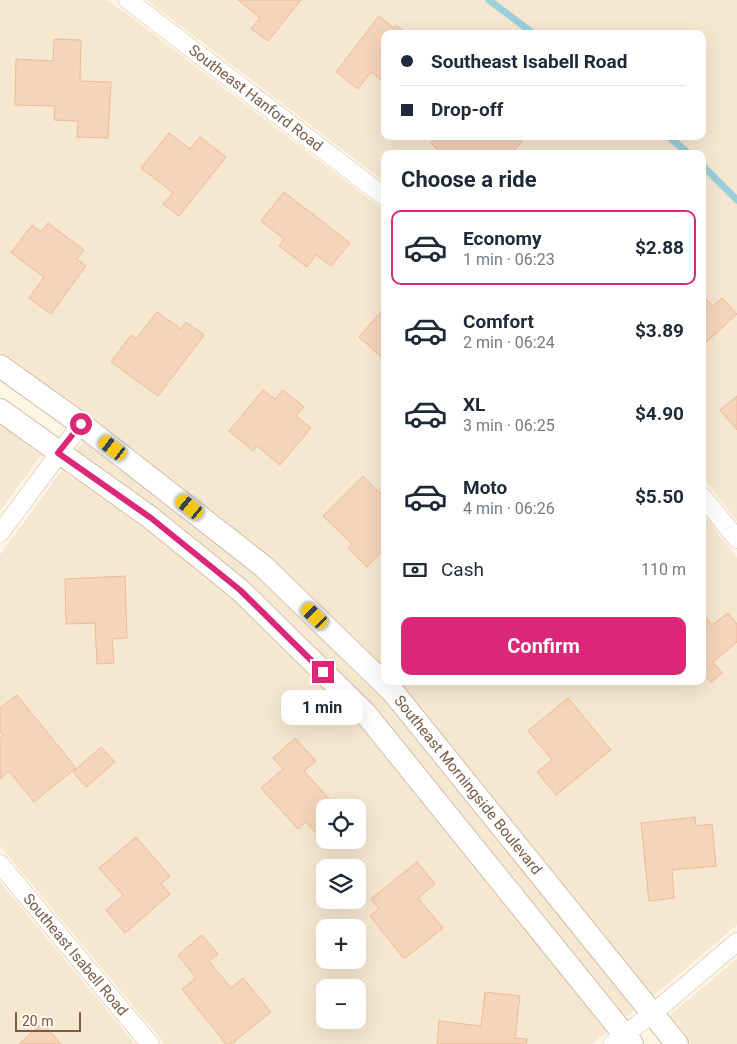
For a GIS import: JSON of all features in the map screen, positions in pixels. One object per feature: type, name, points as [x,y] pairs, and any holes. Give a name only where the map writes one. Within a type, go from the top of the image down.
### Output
[{"type":"street","name":"Southeast Hanford Road","points":[[128,0],[381,194]]},
{"type":"street","name":"Southeast Morningside Boulevard","points":[[0,366],[81,424],[263,566],[381,680]]},
{"type":"street","points":[[0,410],[151,518],[240,590],[365,713],[623,1041],[737,942]]},
{"type":"street","points":[[0,533],[81,424]]},
{"type":"street","points":[[706,501],[737,539]]},
{"type":"street","name":"Southeast Morningside Boulevard","points":[[386,685],[677,1044]]},
{"type":"street","name":"Southeast Isabell Road","points":[[0,864],[150,1044]]},
{"type":"shaded area","points":[[0,0],[106,0],[381,208],[381,664],[270,557],[79,407],[0,352]]},
{"type":"shaded area","points":[[147,0],[737,0],[737,521],[706,481],[706,150],[381,150],[381,179]]},
{"type":"shaded area","points":[[0,424],[41,455],[0,511]]},
{"type":"shaded area","points":[[84,441],[169,505],[256,575],[384,699],[635,1010],[626,1017],[373,705],[248,582],[157,508],[76,451]]},
{"type":"shaded area","points":[[62,470],[145,528],[232,599],[356,721],[608,1031],[592,1044],[165,1044],[0,846],[0,555]]},
{"type":"shaded area","points":[[706,518],[737,558],[737,925],[653,996],[401,685],[706,685]]},
{"type":"shaded area","points":[[0,882],[135,1044],[0,1044]]},
{"type":"shaded area","points":[[737,959],[737,1044],[691,1044],[669,1016]]},
{"type":"building","points":[[238,0],[301,0],[268,41],[251,29],[260,18]]},
{"type":"building","points":[[379,16],[394,28],[396,25],[402,30],[381,30],[381,80],[371,72],[358,89],[336,72]]},
{"type":"building","points":[[54,39],[81,40],[80,81],[111,82],[108,138],[77,137],[78,121],[54,120],[55,106],[15,105],[16,59],[53,61]]},
{"type":"building","points":[[169,133],[190,149],[200,137],[226,157],[179,216],[163,204],[173,193],[141,168]]},
{"type":"building","points":[[434,140],[523,140],[514,150],[438,150],[431,143]]},
{"type":"building","points":[[284,192],[350,243],[331,266],[316,255],[307,267],[279,246],[284,239],[261,221]]},
{"type":"building","points":[[48,223],[84,250],[77,259],[86,266],[51,314],[29,298],[44,277],[11,253],[32,225],[41,232]]},
{"type":"building","points":[[722,298],[737,314],[706,342],[706,299],[713,306]]},
{"type":"building","points":[[157,312],[181,329],[186,322],[204,335],[158,396],[111,362],[131,335],[136,339]]},
{"type":"building","points":[[381,312],[381,356],[359,337]]},
{"type":"building","points":[[263,390],[275,399],[283,390],[304,407],[296,416],[311,428],[280,465],[257,446],[253,451],[229,431]]},
{"type":"building","points":[[737,396],[737,430],[720,410]]},
{"type":"building","points":[[363,476],[381,492],[381,552],[367,567],[348,548],[352,544],[323,516]]},
{"type":"building","points":[[125,576],[127,638],[112,639],[114,663],[97,664],[95,623],[66,624],[65,579]]},
{"type":"building","points":[[728,613],[737,624],[737,642],[713,662],[722,673],[711,682],[706,676],[706,618],[712,625]]},
{"type":"building","points":[[17,695],[76,768],[34,802],[9,771],[0,779],[0,738],[3,736],[0,732],[0,708]]},
{"type":"building","points":[[568,698],[611,750],[556,795],[537,772],[552,760],[528,731]]},
{"type":"building","points":[[295,738],[316,761],[304,771],[329,799],[316,799],[316,833],[306,822],[298,829],[261,788],[283,769],[273,758]]},
{"type":"building","points":[[101,747],[115,762],[86,787],[73,772]]},
{"type":"building","points":[[695,817],[696,826],[712,824],[716,866],[672,870],[674,898],[649,901],[641,823]]},
{"type":"building","points":[[136,837],[170,876],[161,884],[170,894],[125,933],[106,910],[123,895],[99,868]]},
{"type":"building","points":[[417,862],[435,884],[418,898],[443,928],[404,959],[370,916],[379,909],[371,899]]},
{"type":"building","points":[[202,935],[218,954],[209,961],[231,988],[243,978],[271,1012],[231,1044],[226,1044],[182,989],[196,978],[178,955]]},
{"type":"building","points":[[485,992],[520,996],[515,1038],[527,1039],[526,1044],[437,1044],[439,1021],[481,1026]]},
{"type":"building","points":[[43,1023],[61,1044],[19,1044]]},
{"type":"waterway","points":[[489,0],[529,30]]},
{"type":"waterway","points":[[673,140],[684,150]]},
{"type":"waterway","points":[[706,169],[737,200]]},
{"type":"route","points":[[81,424],[58,453],[151,518],[240,590],[323,672]]}]
